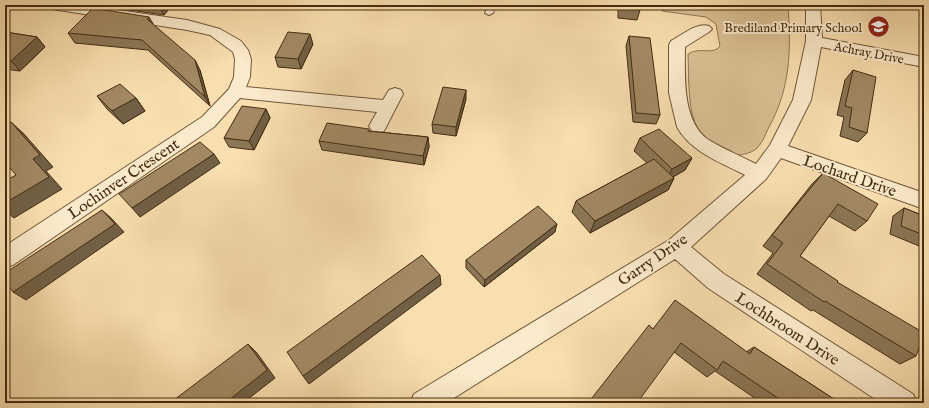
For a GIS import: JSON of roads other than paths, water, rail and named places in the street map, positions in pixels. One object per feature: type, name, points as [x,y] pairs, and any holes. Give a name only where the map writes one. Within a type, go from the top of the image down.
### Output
[{"type":"street","name":"Lochinver Crescent","points":[[5,258],[208,122],[236,92],[242,77],[243,59],[240,50],[235,44],[215,32],[187,25],[52,5]]},
{"type":"street","name":"Garry Drive","points":[[436,400],[676,247],[759,174],[777,149],[802,100],[814,41],[813,5]]},
{"type":"street","points":[[704,29],[677,45],[678,93],[686,127],[700,143],[759,174]]},
{"type":"street","name":"Achray Drive","points":[[814,41],[924,62]]},
{"type":"street","points":[[236,92],[391,100],[378,126]]},
{"type":"street","name":"Lochard Drive","points":[[777,149],[924,200]]},
{"type":"street","name":"Lochbroom Drive","points":[[676,247],[716,281],[904,403]]},
{"type":"lane","points":[[489,13],[492,5]]},
{"type":"place","name":"Brediland Primary School","points":[[878,27]]}]
